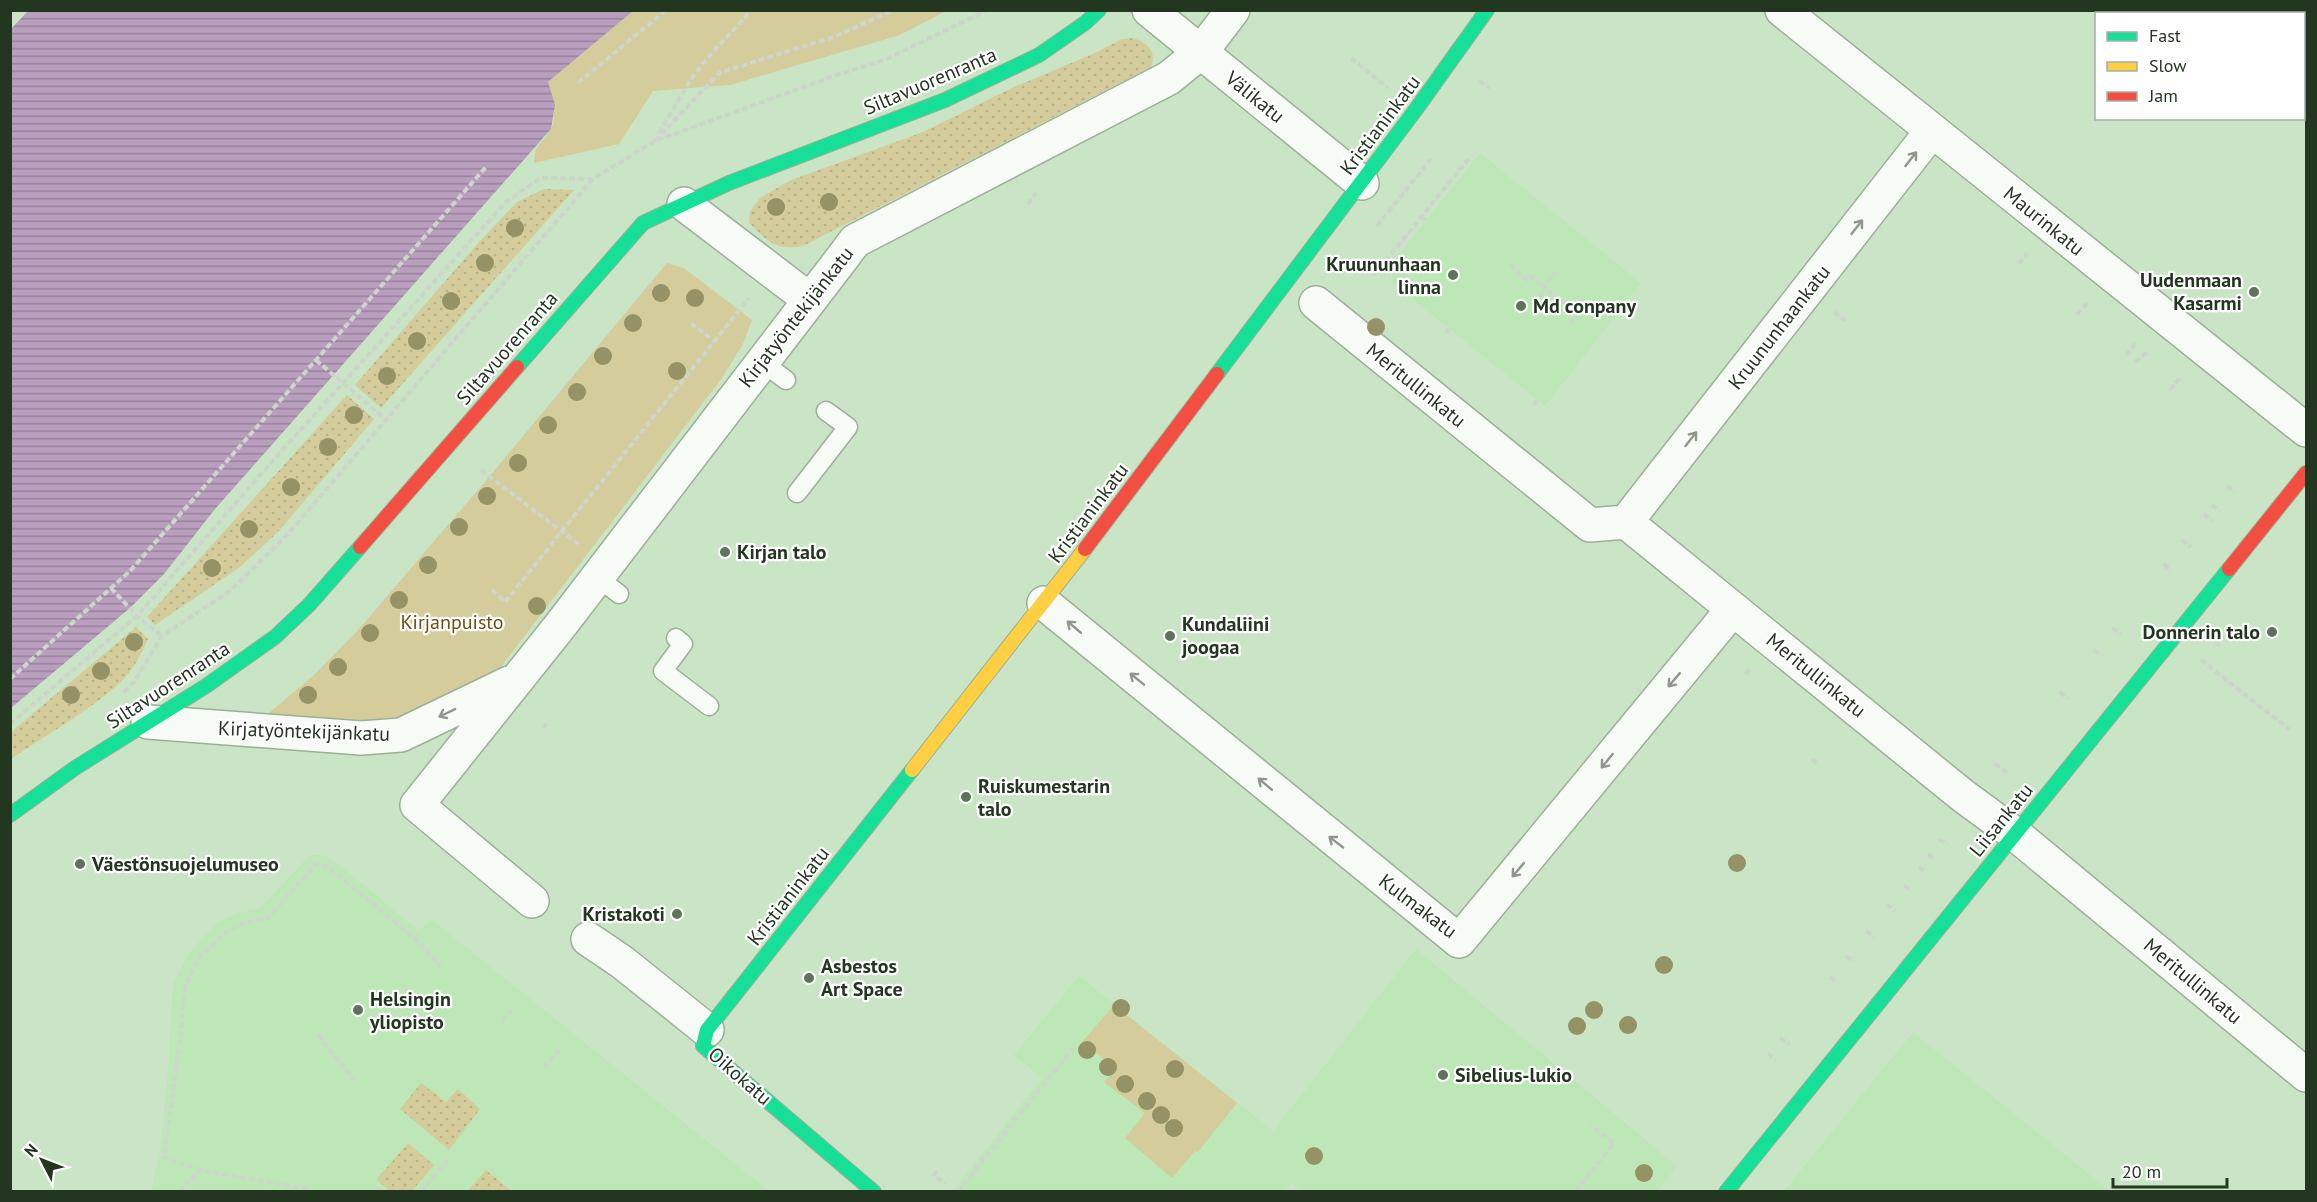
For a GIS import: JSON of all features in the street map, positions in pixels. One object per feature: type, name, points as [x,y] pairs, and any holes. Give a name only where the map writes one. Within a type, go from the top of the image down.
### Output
[{"type":"street","name":"Siltavuorenranta","points":[[10,814],[75,768],[179,704],[275,637],[309,605],[644,223],[772,166],[945,99],[1039,55],[1085,23],[1099,10]]},
{"type":"street","name":"Välikatu","points":[[1149,10],[1362,183]]},
{"type":"street","name":"Kirjatyöntekijänkatu","points":[[532,901],[417,805],[519,678],[608,585],[774,371],[810,300],[855,241],[1168,78],[1201,52],[1233,10]]},
{"type":"street","name":"Kristianinkatu","points":[[707,1030],[1044,603],[1362,183],[1487,10]]},
{"type":"street","name":"Maurinkatu","points":[[1782,10],[1931,132],[2307,430]]},
{"type":"street","name":"Kruununhaankatu","points":[[1626,522],[1931,132]]},
{"type":"street","points":[[684,204],[810,300]]},
{"type":"street","name":"Meritullinkatu","points":[[1316,303],[1590,525],[1626,522],[1962,795],[2015,834],[2307,1075]]},
{"type":"street","name":"Liisankatu","points":[[1726,1191],[2307,473]]},
{"type":"street","name":"Kulmakatu","points":[[1044,603],[1460,941],[1733,609]]},
{"type":"street","name":"Kirjatyöntekijänkatu","points":[[148,722],[361,738],[401,735],[519,678]]},
{"type":"street","name":"Oikokatu","points":[[588,939],[622,962],[707,1030],[704,1046],[874,1191]]},
{"type":"lane","points":[[797,493],[848,427],[826,411]]},
{"type":"lane","points":[[676,638],[683,644],[663,670],[709,706]]},
{"type":"path","points":[[579,83],[666,10]]},
{"type":"path","points":[[655,141],[691,79],[746,16],[748,10]]},
{"type":"path","points":[[655,141],[719,73],[834,37],[893,10]]},
{"type":"path","points":[[120,695],[134,682],[162,636],[230,591],[287,535],[593,179],[655,141],[887,59],[987,10]]},
{"type":"path","points":[[1351,58],[1365,72],[1385,86]]},
{"type":"path","points":[[1374,275],[1471,156]]},
{"type":"path","points":[[1374,230],[1431,159]]},
{"type":"path","points":[[10,679],[130,571],[486,167]]},
{"type":"path","points":[[10,724],[137,616],[507,201],[541,178],[593,179]]},
{"type":"path","points":[[1028,204],[1036,193]]},
{"type":"path","points":[[1420,216],[1426,220]]},
{"type":"path","points":[[2019,264],[2027,252]]},
{"type":"path","points":[[1510,265],[1527,280],[1530,276],[1578,314],[1571,323]]},
{"type":"path","points":[[1539,297],[1557,271]]},
{"type":"path","points":[[492,591],[506,602],[751,295]]},
{"type":"path","points":[[1572,310],[1582,298],[1585,302]]},
{"type":"path","points":[[2077,314],[2089,302]]},
{"type":"path","points":[[691,323],[714,341]]},
{"type":"path","points":[[1446,333],[1449,329]]},
{"type":"path","points":[[2126,354],[2138,342]]},
{"type":"path","points":[[2135,362],[2149,351]]},
{"type":"path","points":[[315,360],[344,382],[385,419]]},
{"type":"path","points":[[2170,390],[2181,376]]},
{"type":"path","points":[[481,470],[581,546]]},
{"type":"path","points":[[2227,486],[2235,492]]},
{"type":"path","points":[[2212,505],[2220,511]]},
{"type":"path","points":[[2204,514],[2212,521]]},
{"type":"path","points":[[2182,540],[2191,547]]},
{"type":"path","points":[[2164,564],[2171,571]]},
{"type":"path","points":[[111,588],[137,616],[162,636]]},
{"type":"path","points":[[2112,628],[2121,634]]},
{"type":"path","points":[[2216,643],[2223,650]]},
{"type":"path","points":[[2094,650],[2102,656]]},
{"type":"path","points":[[2209,666],[2290,730]]},
{"type":"path","points":[[2060,692],[2068,699]]},
{"type":"path","points":[[543,728],[549,721]]},
{"type":"path","points":[[1812,759],[1817,764]]},
{"type":"path","points":[[1995,764],[2007,773]]},
{"type":"path","points":[[1939,840],[1948,844]]},
{"type":"path","points":[[1928,854],[1935,860]]},
{"type":"path","points":[[308,1189],[200,1170],[164,1158],[182,1032],[185,986],[200,956],[229,930],[248,922],[268,918],[316,864],[328,867],[412,937],[441,967]]},
{"type":"path","points":[[1919,867],[1925,872]]},
{"type":"path","points":[[1904,885],[1911,891]]},
{"type":"path","points":[[1887,904],[1895,910]]},
{"type":"path","points":[[1866,931],[1874,937]]},
{"type":"path","points":[[1846,956],[1854,962]]},
{"type":"path","points":[[1830,977],[1837,983]]},
{"type":"path","points":[[502,1021],[513,1008]]},
{"type":"path","points":[[318,1035],[354,1080]]},
{"type":"path","points":[[1780,1038],[1789,1044]]},
{"type":"path","points":[[544,1068],[561,1048]]},
{"type":"path","points":[[958,1191],[1073,1048]]},
{"type":"path","points":[[1768,1053],[1776,1060]]},
{"type":"path","points":[[1575,1191],[1614,1143],[1591,1125]]},
{"type":"path","points":[[421,1191],[449,1158]]},
{"type":"path","points":[[179,1191],[200,1170]]},
{"type":"path","points":[[937,1171],[934,1176],[945,1184]]},
{"type":"path","points":[[375,1191],[378,1188],[382,1191]]},
{"type":"shaded area","points":[[29,10],[633,11],[548,82],[555,105],[551,129],[215,509],[164,574],[130,608],[11,708],[10,30]]},
{"type":"shaded area","name":"Kruununhaan linna","points":[[1480,153],[1641,283],[1545,406],[1393,283],[1391,264]]},
{"type":"shaded area","name":"Helsingin yliopisto","points":[[310,855],[323,855],[340,865],[418,930],[432,920],[769,1191],[151,1192],[160,1152],[173,983],[190,952],[217,923],[238,913],[260,908]]},
{"type":"shaded area","points":[[1416,949],[1677,1166],[1657,1192],[1302,1192],[1291,1183],[1284,1192],[952,1192],[1042,1078],[1014,1055],[1079,976],[1273,1131]]},
{"type":"shaded area","points":[[1913,1032],[1982,1088],[2110,1191],[1784,1191]]},
{"type":"green space","points":[[633,11],[946,11],[900,35],[730,85],[653,91],[619,144],[534,163],[537,147],[553,124],[554,106],[548,82]]},
{"type":"green space","points":[[1133,38],[1150,48],[1153,56],[1151,67],[803,246],[786,247],[773,244],[749,223],[750,211],[760,198],[791,180],[923,132],[1014,87],[1095,53],[1122,39]]},
{"type":"green space","points":[[544,189],[574,190],[381,408],[355,385],[480,241],[517,202]]},
{"type":"green space","name":"Kirjanpuisto","points":[[667,263],[684,268],[752,320],[743,344],[722,378],[494,676],[395,723],[261,720],[315,674],[359,629]]},
{"type":"green space","points":[[347,395],[374,419],[278,532],[240,567],[155,625],[147,617]]},
{"type":"green space","points":[[136,627],[148,639],[125,678],[95,703],[11,759],[11,732]]},
{"type":"green space","points":[[1114,1005],[1237,1103],[1198,1152],[1195,1151],[1172,1178],[1125,1138],[1145,1113],[1104,1082],[1116,1069],[1082,1042]]},
{"type":"green space","points":[[421,1083],[446,1102],[458,1089],[480,1109],[449,1150],[400,1109]]},
{"type":"green space","points":[[408,1143],[434,1165],[412,1191],[390,1191],[376,1180]]},
{"type":"green space","points":[[486,1170],[511,1191],[467,1191]]},
{"type":"traffic: fast","points":[[517,367],[643,223],[729,183],[945,100],[1039,55],[1085,23],[1099,10]]},
{"type":"traffic: fast","points":[[1217,374],[1417,108],[1487,10]]},
{"type":"traffic: fast","points":[[10,815],[75,768],[206,686],[275,637],[309,605],[360,547]]},
{"type":"traffic: fast","points":[[1726,1192],[2229,569]]},
{"type":"traffic: fast","points":[[874,1192],[703,1046],[707,1030],[912,770]]},
{"type":"traffic: slow","points":[[912,770],[1085,549]]},
{"type":"traffic: jam","points":[[360,547],[517,367]]},
{"type":"traffic: jam","points":[[1085,549],[1217,374]]},
{"type":"traffic: jam","points":[[2229,569],[2306,473]]},
{"type":"place","name":"Kruununhaan linna","points":[[1453,275]]},
{"type":"place","name":"Uudenmaan Kasarmi","points":[[2254,292]]},
{"type":"place","name":"Md conpany","points":[[1521,306]]},
{"type":"place","name":"Kirjan talo","points":[[725,552]]},
{"type":"place","name":"Donnerin talo","points":[[2272,632]]},
{"type":"place","name":"Kundaliini joogaa","points":[[1170,636]]},
{"type":"place","name":"Ruiskumestarin talo","points":[[966,797]]},
{"type":"place","name":"Väestönsuojelumuseo","points":[[80,864]]},
{"type":"place","name":"Kristakoti","points":[[677,914]]},
{"type":"place","name":"Asbestos Art Space","points":[[809,978]]},
{"type":"place","name":"Helsingin yliopisto","points":[[358,1010]]},
{"type":"place","name":"Sibelius-lukio","points":[[1443,1075]]}]
